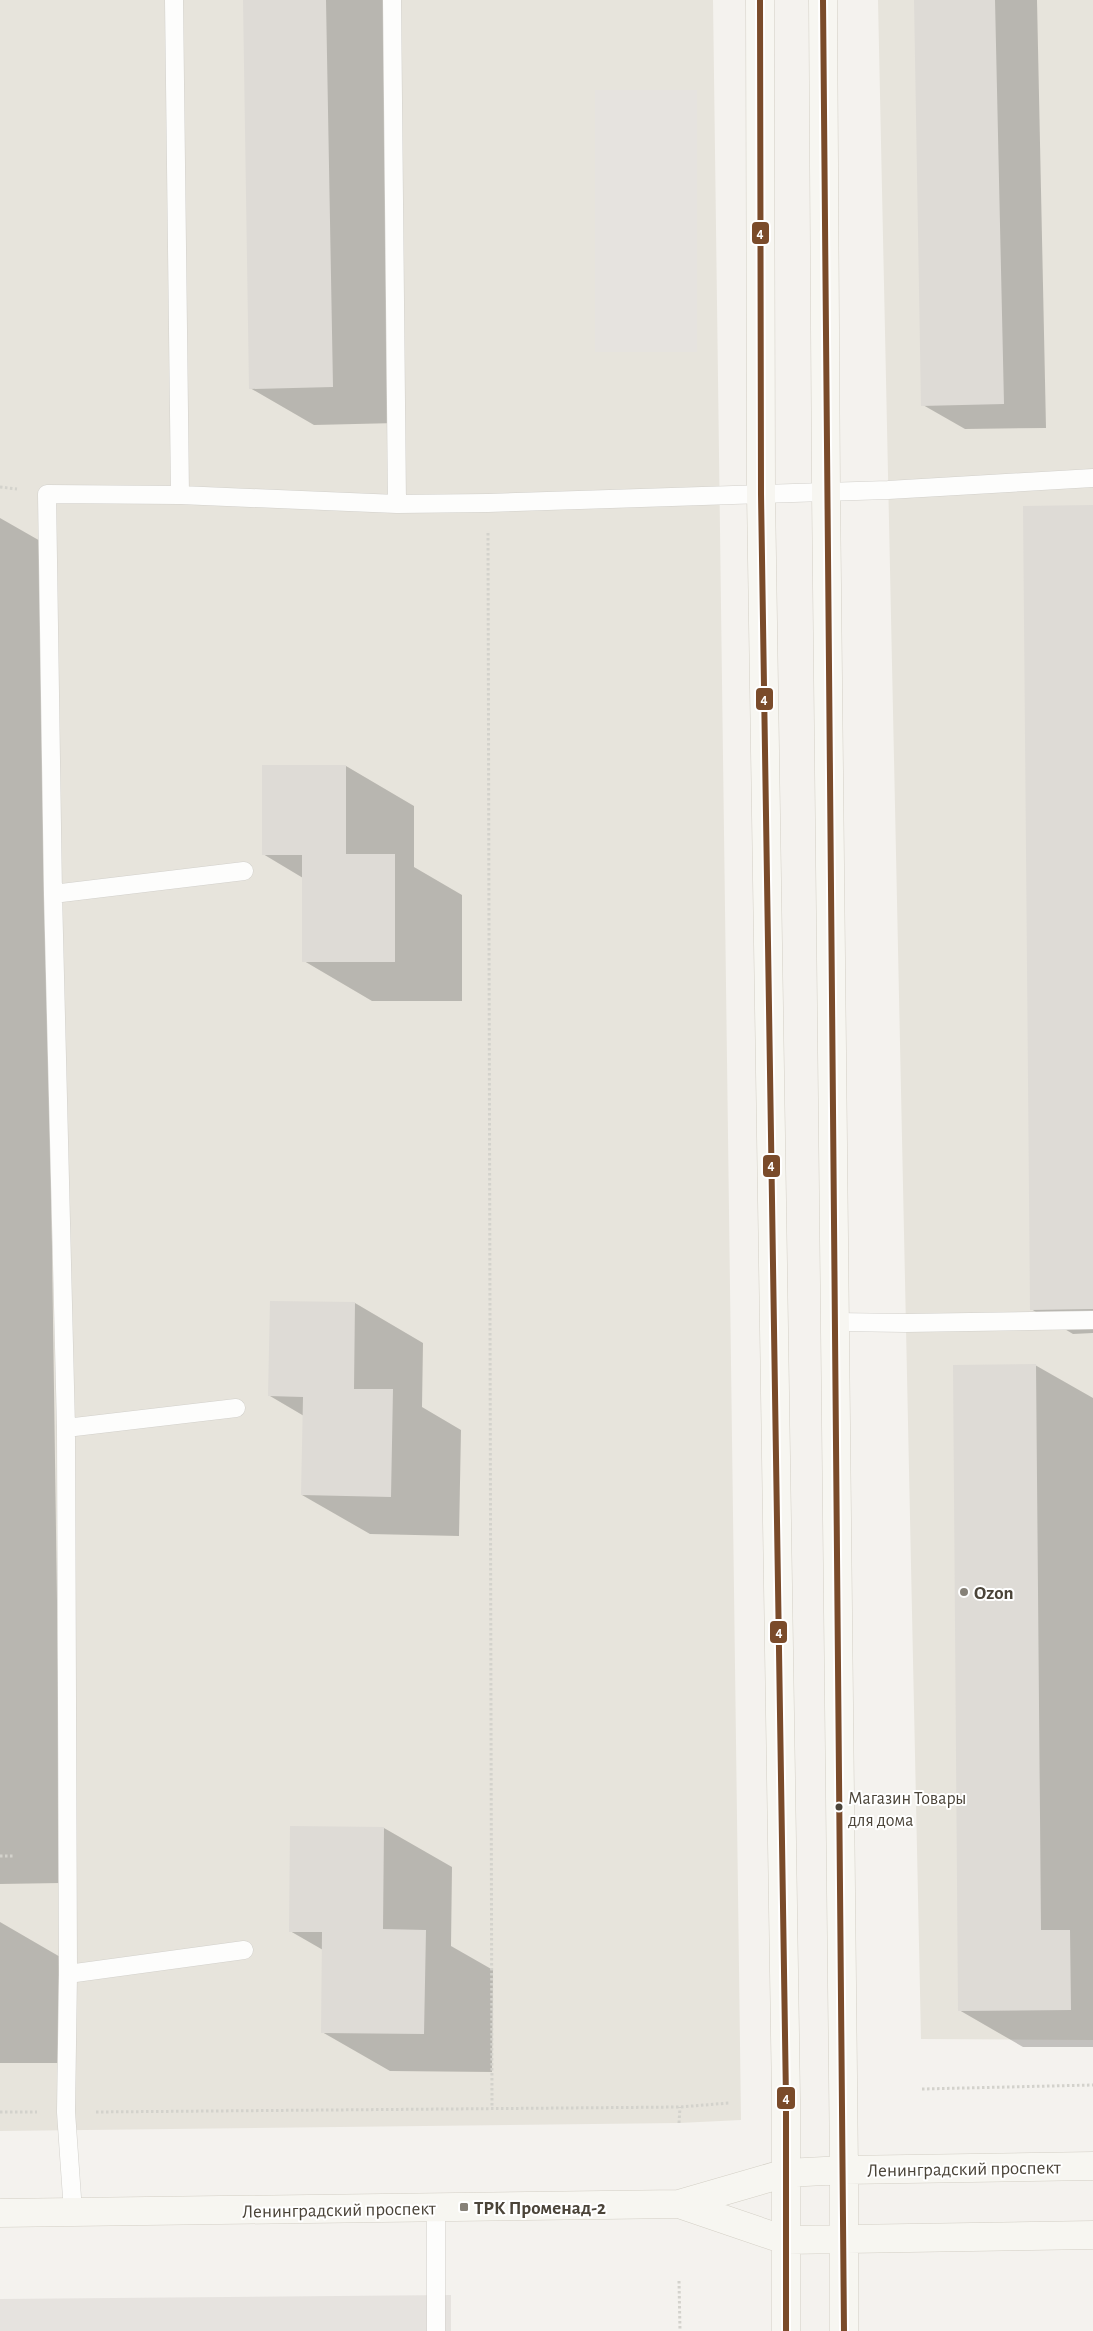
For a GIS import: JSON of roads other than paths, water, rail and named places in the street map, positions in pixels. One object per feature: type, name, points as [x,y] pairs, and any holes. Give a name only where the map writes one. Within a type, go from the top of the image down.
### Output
[{"type":"main road","points":[[760,0],[761,494],[786,2173],[786,2331]]},
{"type":"main road","points":[[823,0],[826,492],[845,2239],[844,2331]]},
{"type":"main road","name":"Ленинградский проспект","points":[[0,2213],[679,2204],[786,2173],[844,2170],[1093,2166]]},
{"type":"main road","points":[[679,2204],[785,2240],[1093,2235]]},
{"type":"lane","points":[[174,0],[180,495]]},
{"type":"lane","points":[[392,0],[397,504]]},
{"type":"lane","points":[[73,2212],[66,2112],[68,1974],[66,1428],[53,894],[47,494],[180,495],[397,504],[488,503],[634,500],[1093,478]]},
{"type":"lane","points":[[53,894],[244,871]]},
{"type":"lane","points":[[836,1322],[906,1323],[1093,1320]]},
{"type":"lane","points":[[66,1428],[236,1408]]},
{"type":"lane","points":[[68,1974],[244,1950]]},
{"type":"lane","points":[[436,2207],[436,2331]]},
{"type":"place","name":"Ozon","points":[[964,1592]]},
{"type":"place","name":"Магазин Товары для дома","points":[[839,1807]]},
{"type":"place","name":"ТРК Променад-2","points":[[464,2207]]}]
